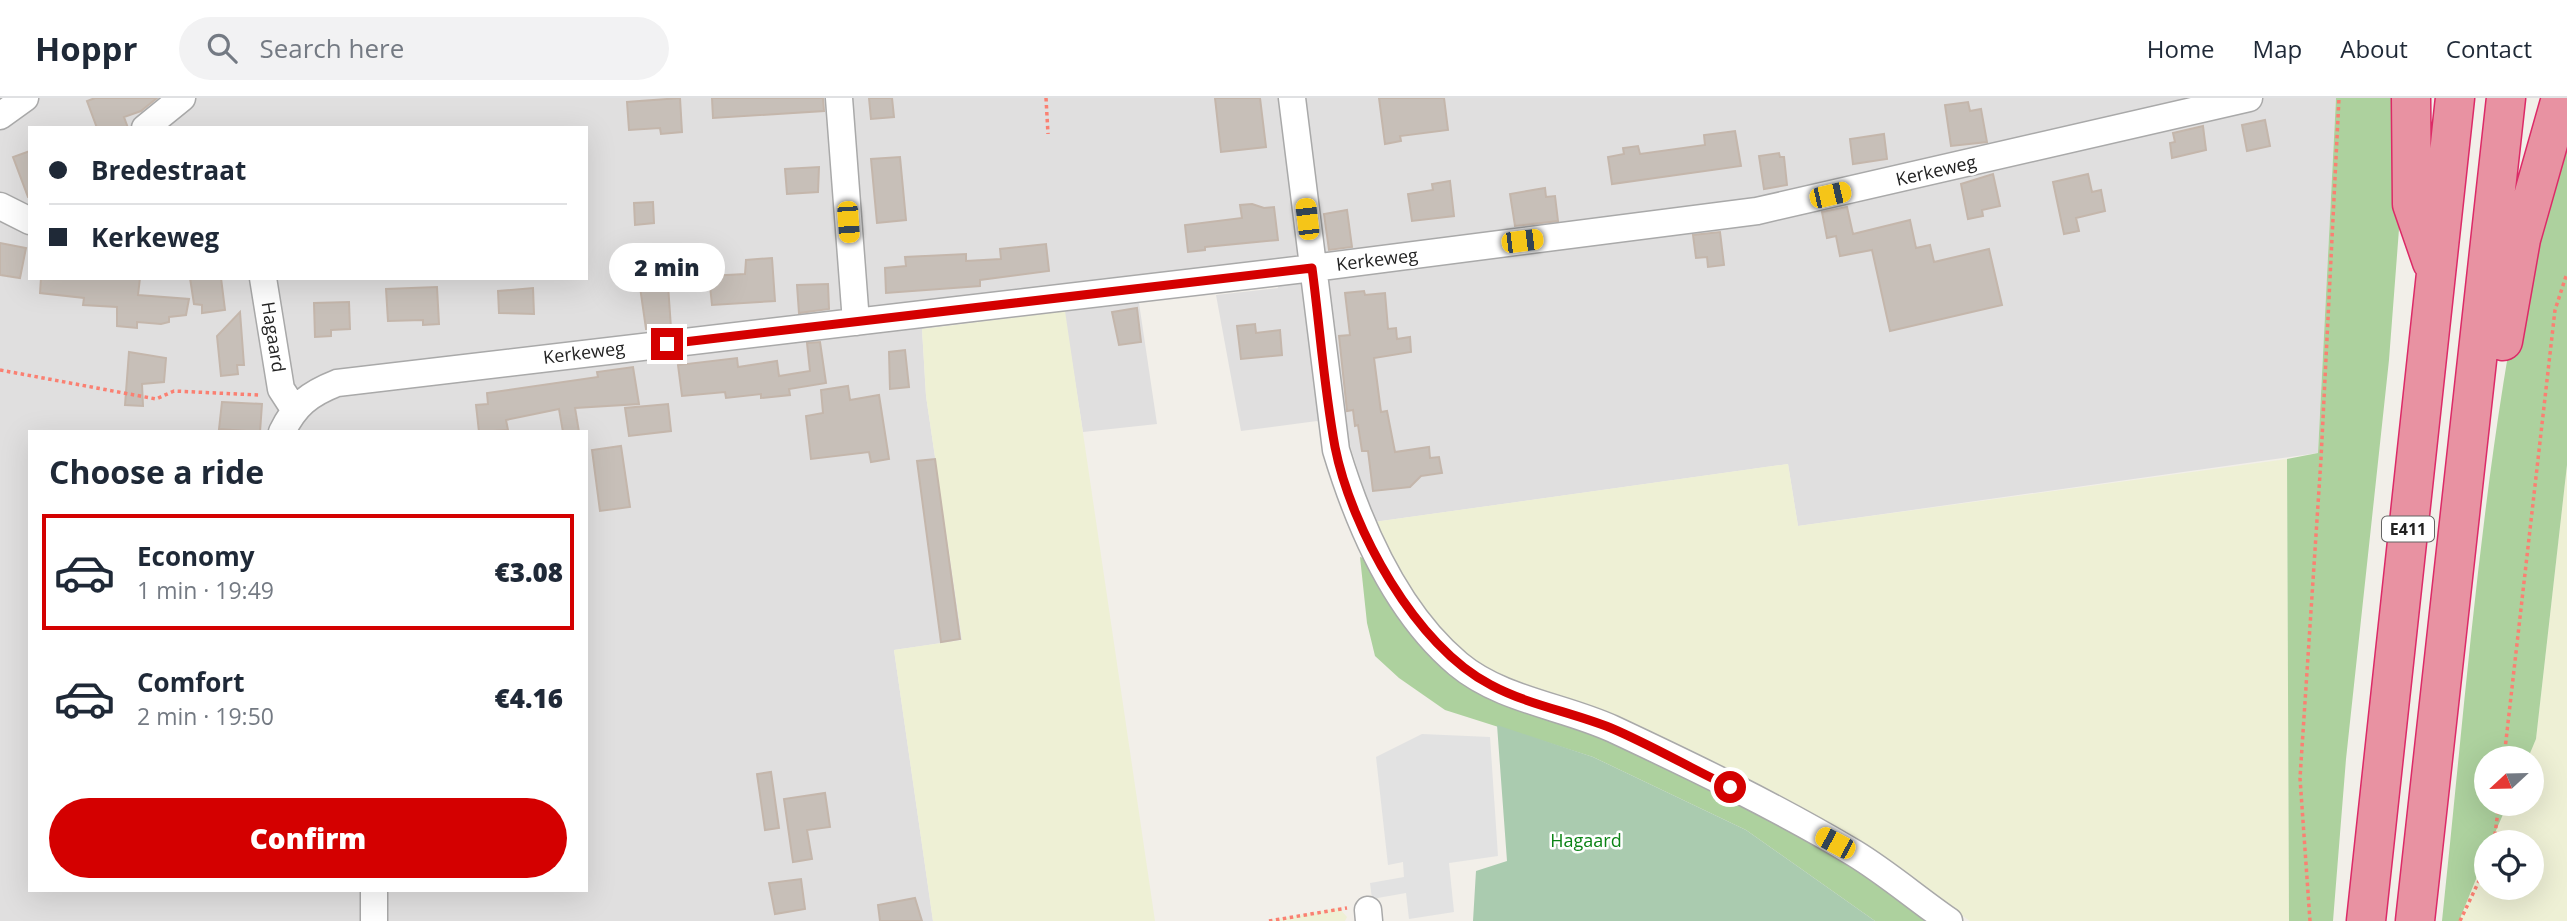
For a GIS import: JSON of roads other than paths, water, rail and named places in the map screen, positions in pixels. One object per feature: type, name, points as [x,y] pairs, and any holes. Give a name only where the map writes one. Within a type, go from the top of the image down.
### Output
[{"type":"highway","points":[[2411,98],[2412,204],[2435,270]]},
{"type":"highway","name":"E411","points":[[2366,921],[2455,98]]},
{"type":"highway","name":"E411","points":[[2415,921],[2506,98]]},
{"type":"highway","points":[[2468,448],[2495,386],[2521,239],[2560,98]]},
{"type":"street","points":[[0,117],[24,98]]},
{"type":"street","points":[[147,126],[182,98]]},
{"type":"street","points":[[838,98],[856,322]]},
{"type":"street","points":[[1292,98],[1336,450],[1348,489],[1371,544],[1394,585],[1424,628],[1458,664],[1491,686],[1611,728],[1753,799],[1855,854],[1949,921]]},
{"type":"street","name":"Kerkeweg","points":[[287,412],[312,393],[337,383],[1312,268],[1757,211],[2249,98]]},
{"type":"street","points":[[0,206],[28,220]]},
{"type":"street","name":"Hagaard","points":[[263,280],[287,412]]},
{"type":"street","points":[[374,892],[374,921]]}]
